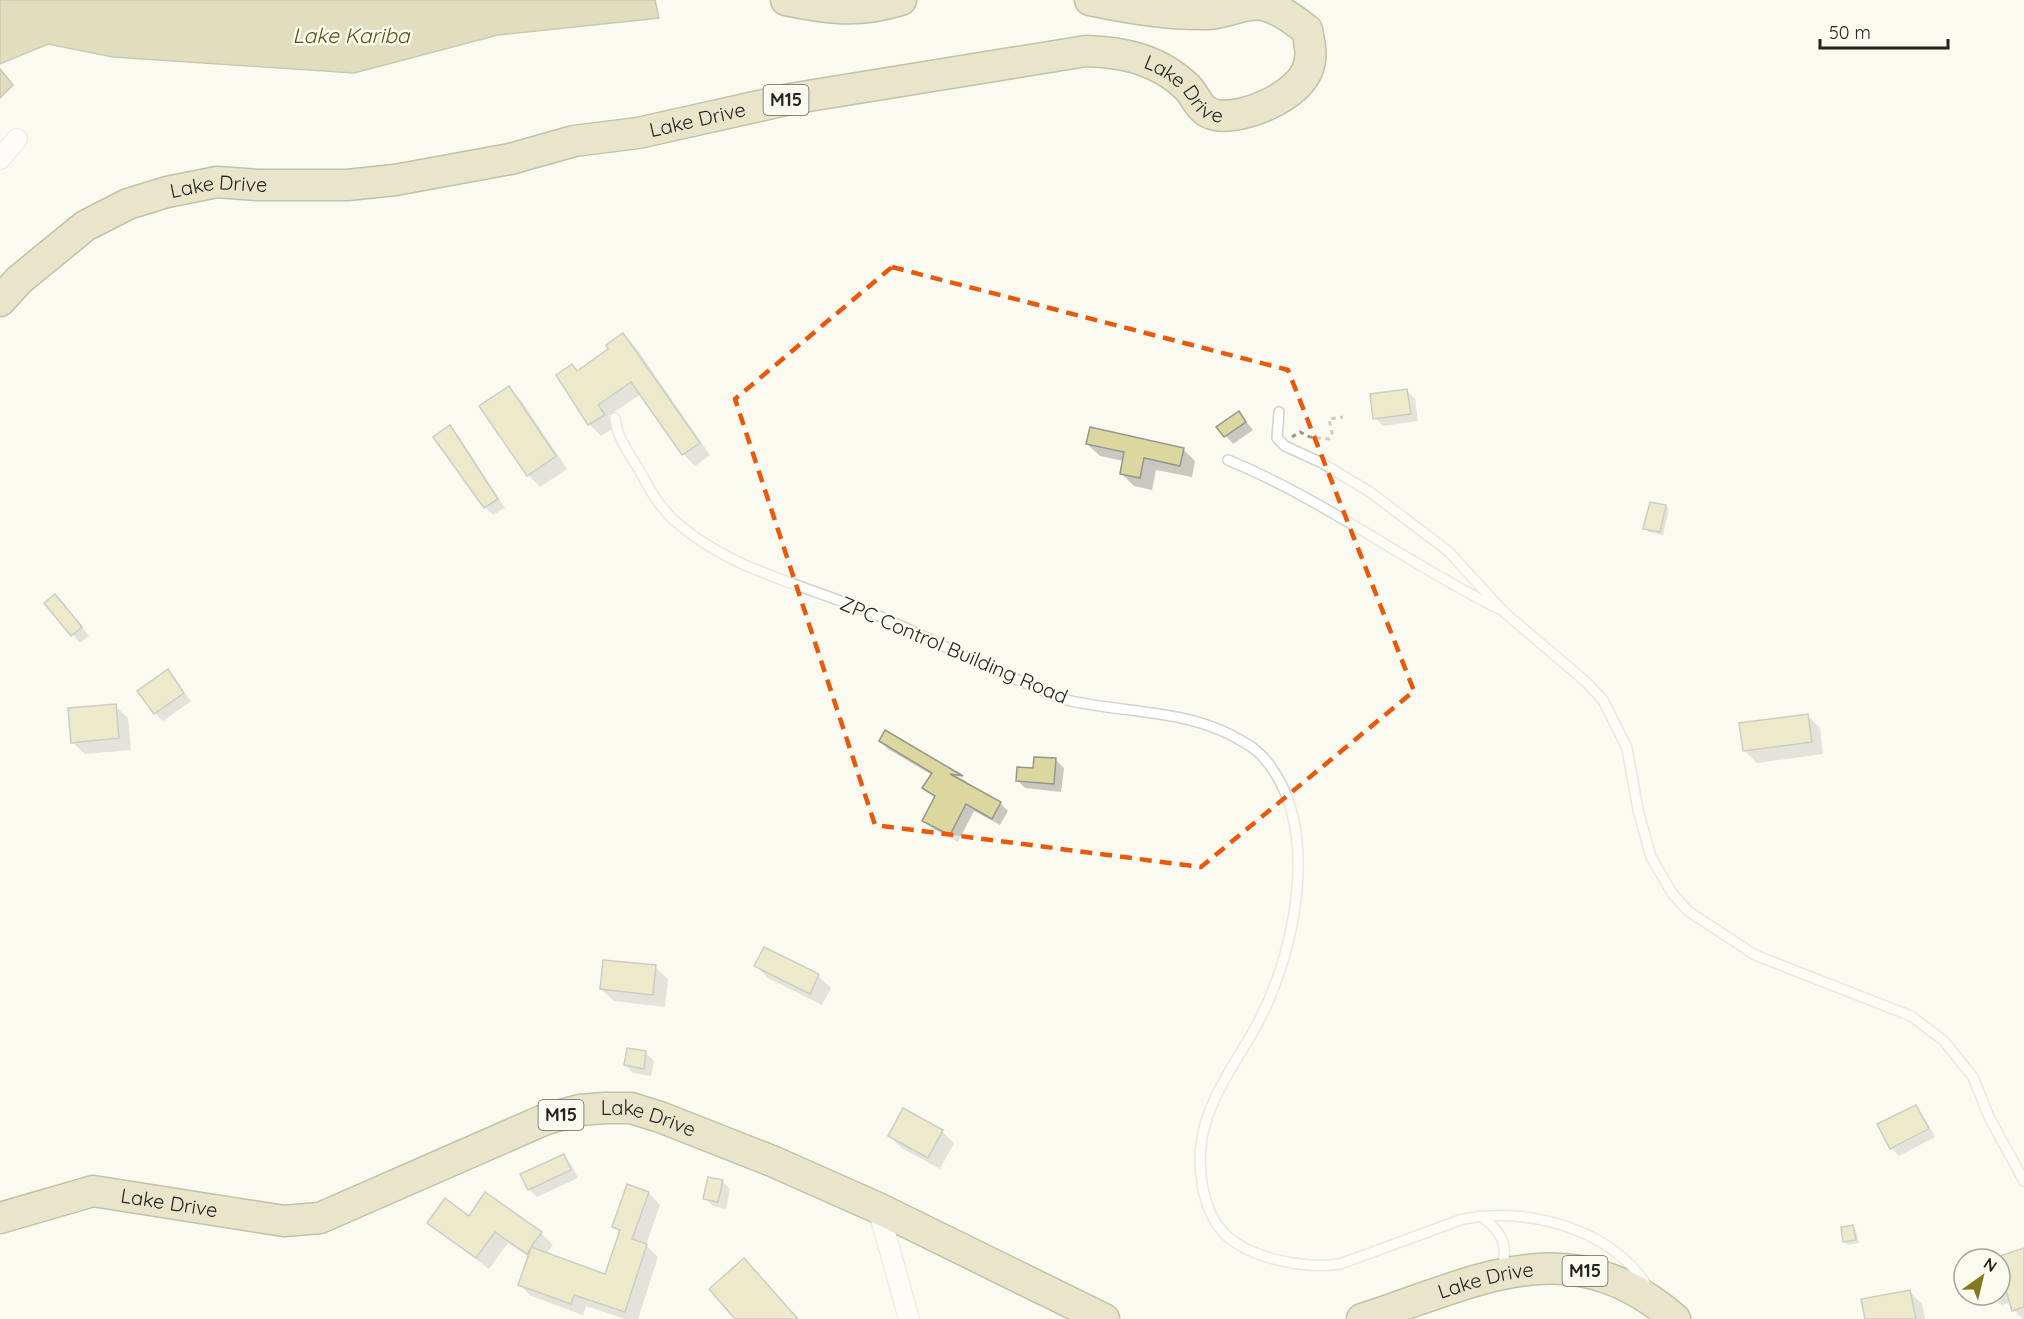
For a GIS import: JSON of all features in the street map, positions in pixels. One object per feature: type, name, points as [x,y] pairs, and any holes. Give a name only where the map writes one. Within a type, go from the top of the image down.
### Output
[{"type":"main road","points":[[786,0],[835,10],[889,2]]},
{"type":"main road","name":"Lake Drive","points":[[0,301],[20,280],[85,226],[128,204],[167,192],[217,182],[258,186],[347,185],[395,180],[510,159],[574,141],[638,133],[790,99],[1086,51],[1132,55],[1161,67],[1189,88],[1200,106],[1215,115],[1231,114],[1261,108],[1294,88],[1306,72],[1312,54],[1307,30],[1290,16],[1264,5],[1243,5],[1211,14],[1136,9],[1090,0]]},
{"type":"main road","name":"Lake Drive","points":[[0,1218],[93,1191],[273,1219],[320,1218],[546,1119],[580,1110],[631,1108],[772,1161],[878,1208],[1104,1319]]},
{"type":"main road","name":"Lake Drive","points":[[1362,1319],[1499,1275],[1529,1269],[1574,1268],[1615,1280],[1642,1293],[1669,1314]]},
{"type":"street","points":[[0,159],[17,139]]},
{"type":"street","points":[[878,1208],[909,1319]]},
{"type":"lane","points":[[1279,412],[1277,438],[1285,446],[1322,463],[1370,492],[1430,538],[1468,570],[1504,612],[1585,681],[1603,700],[1627,748],[1638,810],[1651,857],[1662,878],[1688,911],[1755,955],[1911,1016],[1944,1041],[1973,1077],[1989,1117],[2024,1181]]},
{"type":"lane","name":"ZPC Control Building Road","points":[[615,418],[617,433],[654,497],[672,518],[709,548],[883,617],[1002,674],[1066,700],[1161,712],[1212,726],[1260,754],[1278,776],[1291,803],[1298,854],[1296,896],[1291,927],[1276,984],[1260,1020],[1218,1092],[1202,1137],[1201,1168],[1209,1211],[1223,1232],[1241,1245],[1286,1262],[1320,1267],[1340,1264],[1463,1220],[1481,1216],[1527,1216],[1572,1228],[1620,1255],[1642,1277],[1669,1314]]},
{"type":"lane","points":[[1228,460],[1306,499],[1458,588],[1504,612]]},
{"type":"lane","points":[[1481,1216],[1495,1226],[1504,1241],[1505,1258],[1499,1275]]},
{"type":"path","points":[[1277,438],[1290,439],[1300,432],[1310,437],[1329,439],[1332,433],[1329,419],[1343,417]]},
{"type":"highlighted area","points":[[892,267],[1288,370],[1414,691],[1201,867],[875,825],[735,399]]},
{"type":"water","name":"Lake Kariba","points":[[0,0],[655,0],[659,18],[498,35],[354,73],[113,57],[48,44],[0,64]]},
{"type":"water","points":[[0,69],[13,85],[0,98]]},
{"type":"building","points":[[623,333],[700,443],[682,455],[631,382],[598,405],[605,415],[588,425],[556,375],[572,364],[577,371],[608,349],[606,345]]},
{"type":"building","points":[[509,386],[556,456],[527,476],[479,406]]},
{"type":"building","points":[[1407,389],[1411,414],[1373,419],[1370,394]]},
{"type":"building","points":[[1239,411],[1246,422],[1224,437],[1216,427]]},
{"type":"building","points":[[450,425],[498,499],[484,508],[433,437]]},
{"type":"building","points":[[1090,427],[1184,448],[1180,466],[1144,458],[1140,478],[1120,474],[1124,452],[1086,444]]},
{"type":"building","points":[[1650,502],[1666,505],[1660,532],[1643,529]]},
{"type":"building","points":[[55,594],[82,627],[71,636],[44,603]]},
{"type":"building","points":[[168,669],[184,693],[154,714],[137,691]]},
{"type":"building","points":[[116,704],[119,738],[71,743],[68,708]]},
{"type":"building","points":[[1808,714],[1812,742],[1743,751],[1739,723]]},
{"type":"building","points":[[885,730],[963,776],[950,774],[1001,802],[992,819],[966,804],[950,835],[922,821],[935,796],[922,788],[932,773],[879,741]]},
{"type":"building","points":[[1034,757],[1056,758],[1054,784],[1016,781],[1017,767],[1033,768]]},
{"type":"building","points":[[764,947],[819,974],[810,994],[754,966]]},
{"type":"building","points":[[603,960],[656,965],[653,995],[600,989]]},
{"type":"building","points":[[627,1048],[646,1051],[644,1069],[624,1065]]},
{"type":"building","points":[[1916,1105],[1929,1129],[1890,1149],[1877,1124]]},
{"type":"building","points":[[903,1108],[943,1130],[928,1158],[888,1136]]},
{"type":"building","points":[[564,1154],[571,1170],[528,1190],[520,1174]]},
{"type":"building","points":[[708,1177],[723,1180],[718,1202],[703,1199]]},
{"type":"building","points":[[627,1184],[649,1192],[632,1239],[647,1244],[625,1312],[574,1295],[571,1304],[518,1285],[531,1248],[527,1254],[495,1232],[476,1258],[427,1223],[445,1198],[469,1216],[485,1192],[542,1232],[531,1247],[605,1274],[620,1230],[612,1227]]},
{"type":"building","points":[[1853,1225],[1856,1240],[1843,1242],[1841,1227]]},
{"type":"building","points":[[2024,1248],[2024,1307],[2012,1311],[2011,1307],[2012,1252]]},
{"type":"building","points":[[744,1258],[798,1319],[735,1319],[709,1289]]},
{"type":"building","points":[[1910,1290],[1916,1319],[1865,1319],[1861,1299]]}]
